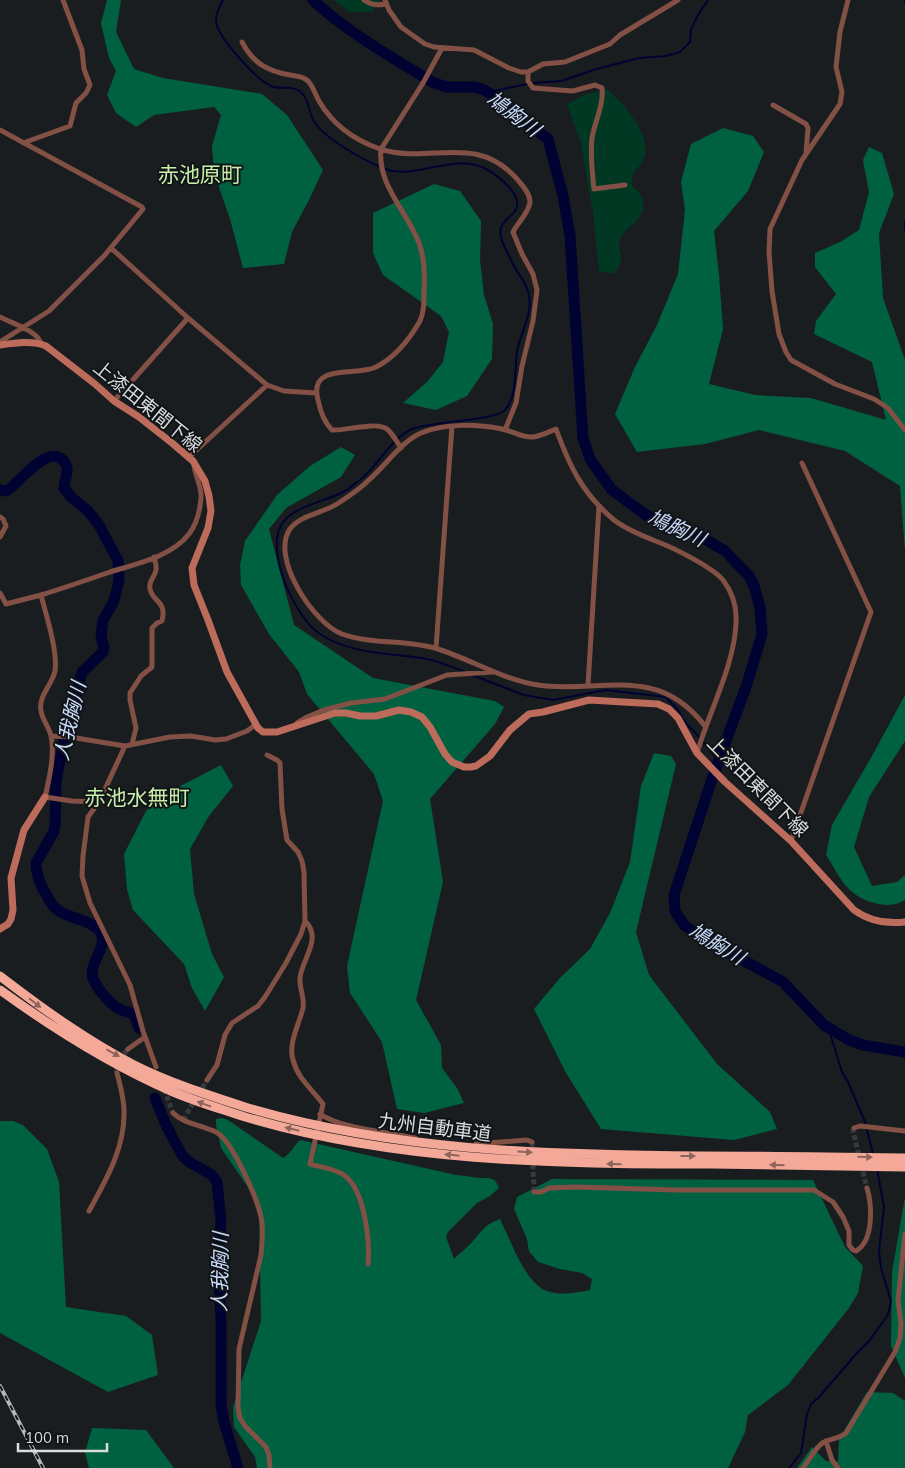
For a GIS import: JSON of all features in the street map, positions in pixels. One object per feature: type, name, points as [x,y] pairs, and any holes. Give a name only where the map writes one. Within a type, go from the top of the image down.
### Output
[{"type":"highway","name":"九州自動車道","points":[[0,976],[49,1014],[135,1065],[210,1096],[331,1129],[404,1141],[489,1150],[825,1161],[905,1167]]},
{"type":"highway","name":"九州自動車道","points":[[0,990],[66,1036],[116,1065],[172,1092],[250,1118],[330,1138],[403,1150],[488,1158],[635,1164],[905,1158]]},
{"type":"main road","points":[[0,344],[41,344]]},
{"type":"main road","name":"上漆田東間下線","points":[[41,344],[77,369],[114,401],[139,416],[172,443],[190,459],[205,481],[211,511],[208,528],[192,568],[194,585],[227,672],[255,725],[263,732],[269,733],[291,728],[335,713],[376,716],[399,710],[411,712],[422,717],[452,762],[471,768],[490,756],[510,730],[529,714],[588,700],[658,704],[669,709],[678,718],[697,752],[725,782],[791,841],[840,895],[862,916],[886,922],[905,922]]},
{"type":"main road","points":[[0,929],[8,924],[11,918],[11,878],[24,830],[45,797]]},
{"type":"street","points":[[23,142],[70,126],[76,102],[86,94],[90,85],[84,69],[82,50],[63,0]]},
{"type":"street","points":[[364,0],[379,6],[385,2],[402,27],[417,40],[434,47],[474,50],[521,72],[528,72],[543,64],[565,62],[610,44],[620,35],[678,0]]},
{"type":"street","points":[[848,0],[840,32],[836,67],[842,92],[840,104],[806,154],[770,229],[768,238],[772,291],[779,334],[791,360],[834,384],[881,403],[895,415],[905,430]]},
{"type":"street","points":[[242,42],[251,58],[266,68],[297,76],[307,81],[332,120],[361,141],[381,149],[400,153],[476,154],[499,164],[510,172],[528,195],[530,202],[527,211],[513,232],[533,274],[537,290],[533,321],[522,366],[516,403],[505,430]]},
{"type":"street","points":[[401,448],[391,433],[382,426],[374,425],[342,431],[332,430],[328,426],[316,393],[317,384],[329,374],[370,369],[396,354],[404,346],[420,320],[423,310],[425,276],[423,257],[418,241],[383,174],[380,160],[381,149],[423,83],[442,48]]},
{"type":"street","points":[[528,72],[528,81],[533,88],[572,91],[596,86],[602,88],[591,152],[594,188],[625,185]]},
{"type":"street","points":[[773,104],[806,124],[808,128],[806,154]]},
{"type":"street","points":[[0,130],[142,207],[143,210],[111,248],[49,311],[0,344]]},
{"type":"street","points":[[111,248],[188,318],[267,385],[284,391],[316,393]]},
{"type":"street","points":[[0,317],[38,336],[41,344]]},
{"type":"street","points":[[114,401],[188,318]]},
{"type":"street","points":[[0,593],[6,604],[41,595],[154,557],[180,543],[189,534],[196,521],[201,497],[200,486],[190,459],[267,385]]},
{"type":"street","points":[[697,752],[727,667],[736,634],[732,594],[718,576],[690,558],[635,533],[616,521],[599,506],[573,472],[556,429],[542,436],[532,437],[522,436],[505,430],[471,425],[452,426],[419,434],[401,448],[357,490],[336,505],[304,518],[291,527],[286,542],[286,553],[301,596],[327,626],[340,633],[357,638],[436,648],[536,685],[550,687],[632,686],[662,691],[696,714],[705,726]]},
{"type":"street","points":[[436,648],[452,426]]},
{"type":"street","points":[[791,841],[870,612],[802,463]]},
{"type":"street","points":[[588,686],[599,506]]},
{"type":"street","points":[[0,516],[6,526],[0,537]]},
{"type":"street","points":[[132,744],[136,728],[130,693],[141,676],[152,667],[152,628],[157,623],[162,622],[164,614],[161,604],[150,592],[149,585],[156,571],[154,557]]},
{"type":"street","points":[[41,595],[55,659],[53,678],[41,700],[40,710],[51,736],[50,776],[45,797],[99,802]]},
{"type":"street","points":[[291,728],[307,717],[324,710],[351,703],[385,699],[447,675],[494,671]]},
{"type":"street","points":[[51,736],[125,746],[170,737],[191,736],[215,740],[226,739],[247,731],[255,725]]},
{"type":"street","points":[[125,746],[99,802],[88,817],[82,876],[90,902],[130,984],[156,1068]]},
{"type":"street","points":[[207,1080],[217,1065],[225,1036],[232,1023],[258,1006],[265,997],[286,964],[305,922],[306,905],[302,860],[298,852],[287,840],[282,809],[280,763],[266,755]]},
{"type":"street","points":[[305,922],[312,931],[312,940],[300,975],[304,1006],[292,1051],[292,1060],[298,1075],[323,1104],[310,1164],[340,1173],[348,1178],[354,1188],[362,1206],[367,1230],[368,1264]]},
{"type":"street","points":[[128,1049],[145,1037]]},
{"type":"street","points":[[89,1211],[119,1150],[124,1123],[124,1108],[117,1073]]},
{"type":"street","points":[[173,1113],[190,1123],[222,1136],[234,1153],[256,1200],[261,1217],[261,1255],[239,1349],[237,1394],[240,1418],[245,1426],[266,1447],[270,1468]]},
{"type":"street","points":[[320,1115],[344,1124],[422,1139],[467,1144],[507,1143],[527,1140],[532,1142]]},
{"type":"street","points":[[854,1128],[860,1126],[905,1131]]},
{"type":"street","points":[[534,1192],[541,1192],[548,1188],[575,1187],[677,1190],[814,1190],[834,1202],[846,1221],[849,1245],[856,1251],[862,1246],[867,1235],[871,1214],[867,1188]]},
{"type":"street","points":[[803,1468],[818,1446],[826,1441],[839,1439],[846,1433],[895,1352],[900,1338],[901,1324],[898,1300],[905,1234]]},
{"type":"street","points":[[826,1441],[832,1460],[838,1468]]},
{"type":"green space","points":[[107,0],[121,0],[116,32],[134,69],[163,78],[262,94],[287,115],[323,170],[292,232],[284,264],[243,268],[230,219],[214,173],[212,146],[221,115],[214,107],[154,115],[136,127],[116,113],[107,95],[116,71],[109,58],[101,23]]},
{"type":"green space","points":[[334,0],[380,0],[372,12],[349,12]]},
{"type":"green space","points":[[607,89],[621,102],[635,120],[644,140],[646,150],[644,158],[634,173],[632,180],[632,186],[642,197],[643,210],[638,219],[621,237],[619,246],[621,261],[615,273],[599,272],[593,213],[581,143],[567,104],[584,95]]},
{"type":"green space","points":[[723,128],[753,136],[764,152],[748,191],[714,231],[723,329],[709,384],[755,395],[811,398],[886,420],[872,362],[814,334],[816,321],[836,294],[815,267],[815,253],[840,242],[859,230],[869,192],[863,160],[869,147],[882,153],[894,194],[879,233],[883,298],[905,360],[905,551],[900,486],[845,451],[759,430],[705,444],[637,452],[615,414],[635,367],[657,325],[678,274],[685,210],[681,182],[691,144]]},
{"type":"green space","points":[[434,184],[460,191],[481,221],[480,260],[484,295],[493,324],[492,359],[467,396],[436,410],[403,403],[427,382],[443,362],[449,332],[441,316],[383,275],[373,253],[373,213]]},
{"type":"green space","points":[[341,447],[355,455],[341,477],[286,508],[269,529],[294,625],[373,678],[495,701],[504,707],[495,724],[430,799],[443,882],[416,1000],[441,1045],[442,1068],[457,1088],[464,1103],[424,1113],[397,1109],[382,1042],[350,993],[347,966],[383,801],[374,774],[307,694],[299,672],[269,634],[241,585],[240,565],[245,541],[277,495],[310,466]]},
{"type":"green space","points":[[905,695],[905,741],[869,797],[854,847],[872,886],[897,882],[905,875],[905,900],[891,905],[883,905],[867,901],[853,893],[826,855],[832,825]]},
{"type":"green space","points":[[654,753],[671,756],[676,764],[636,932],[649,975],[717,1064],[770,1112],[777,1129],[734,1140],[601,1129],[566,1073],[534,1009],[559,979],[590,949],[610,913],[630,862],[641,786]]},
{"type":"green space","points":[[221,765],[233,786],[209,816],[190,849],[194,894],[212,954],[224,977],[205,1011],[192,988],[184,964],[133,910],[127,889],[124,854],[146,811],[165,794]]},
{"type":"green space","points":[[216,1119],[228,1120],[283,1158],[300,1140],[456,1175],[492,1179],[499,1188],[490,1196],[477,1203],[448,1232],[446,1237],[454,1259],[481,1231],[500,1219],[528,1275],[541,1288],[552,1293],[572,1293],[590,1290],[592,1279],[582,1273],[538,1262],[529,1251],[527,1239],[514,1209],[517,1197],[552,1179],[813,1180],[845,1247],[863,1266],[858,1293],[849,1308],[788,1385],[748,1415],[745,1432],[728,1468],[257,1468],[255,1457],[234,1427],[233,1407],[261,1321],[259,1203],[221,1148]]},
{"type":"green space","points":[[0,1121],[13,1121],[23,1125],[47,1149],[59,1182],[66,1307],[126,1316],[152,1335],[158,1375],[108,1392],[0,1333]]},
{"type":"green space","points":[[905,1197],[905,1378],[891,1346],[892,1272]]},
{"type":"green space","points":[[867,1392],[893,1393],[905,1401],[905,1468],[797,1468],[812,1447],[826,1461],[838,1462],[839,1439]]},
{"type":"green space","points":[[92,1428],[146,1430],[174,1468],[89,1468],[85,1453]]},
{"type":"waterway","points":[[223,0],[216,16],[218,28],[230,47],[247,67],[271,86],[294,89],[301,92],[306,99],[315,123],[327,136],[380,167]]},
{"type":"waterway","name":"鳩胸川","points":[[313,0],[356,34],[434,83],[447,87],[475,87],[484,90],[548,139],[563,196],[570,236],[583,438],[590,459],[612,490],[646,515],[698,535],[725,551],[749,576],[760,607],[762,634],[746,687],[713,776],[674,895],[675,911],[684,925],[706,940],[783,982],[824,1025],[849,1040],[863,1045],[905,1052]]},
{"type":"waterway","points":[[532,83],[562,81],[593,70],[639,58],[666,56],[680,52],[690,42],[691,29],[708,0]]},
{"type":"waterway","points":[[489,92],[527,84]]},
{"type":"waterway","points":[[385,169],[397,172],[422,170],[460,163],[472,164],[484,168],[495,175],[513,192],[517,205],[515,211],[505,221],[500,232],[512,262],[526,286],[530,302],[528,316],[517,352],[514,390],[509,404],[505,410],[499,413],[477,419],[421,427],[404,433],[366,474],[349,489],[303,508],[289,516],[278,533],[279,564],[284,581],[301,613],[310,626],[332,641],[356,649],[428,659],[465,672]]},
{"type":"waterway","points":[[905,221],[905,230]]},
{"type":"waterway","name":"人我胸川","points":[[0,490],[6,491],[11,488],[41,461],[54,456],[61,459],[65,462],[67,468],[64,488],[71,497],[88,511],[99,525],[118,561],[119,580],[116,593],[113,603],[103,620],[101,637],[104,648],[103,652],[82,672],[65,735],[56,781],[54,831],[36,866],[42,886],[55,908],[66,915],[93,925],[101,933],[102,943],[94,964],[93,978],[101,992],[113,1004],[120,1010],[134,1014],[139,1028]]},
{"type":"waterway","points":[[472,675],[524,695],[553,700],[606,690],[666,697],[700,738]]},
{"type":"waterway","points":[[703,742],[719,761]]},
{"type":"waterway","points":[[828,1027],[842,1072],[865,1122],[873,1154]]},
{"type":"waterway","name":"人我胸川","points":[[155,1098],[166,1125],[182,1155],[189,1162],[212,1175],[217,1182],[221,1221],[218,1259],[221,1321],[221,1405],[224,1422],[238,1468]]},
{"type":"waterway","points":[[789,1468],[801,1453],[807,1414],[811,1404],[869,1341],[888,1315],[891,1301],[881,1268],[879,1251],[884,1207],[877,1169]]},
{"type":"tunnel","points":[[117,1073],[116,1063],[128,1049]]},
{"type":"tunnel","points":[[183,1120],[207,1080]]},
{"type":"tunnel","points":[[164,1089],[173,1113]]},
{"type":"tunnel","points":[[854,1128],[853,1131],[867,1188]]},
{"type":"tunnel","points":[[532,1142],[534,1192]]},
{"type":"railway","points":[[0,1386],[43,1468]]},
{"type":"district","name":"赤池原町","points":[[200,175]]},
{"type":"district","name":"赤池水無町","points":[[137,798]]}]
